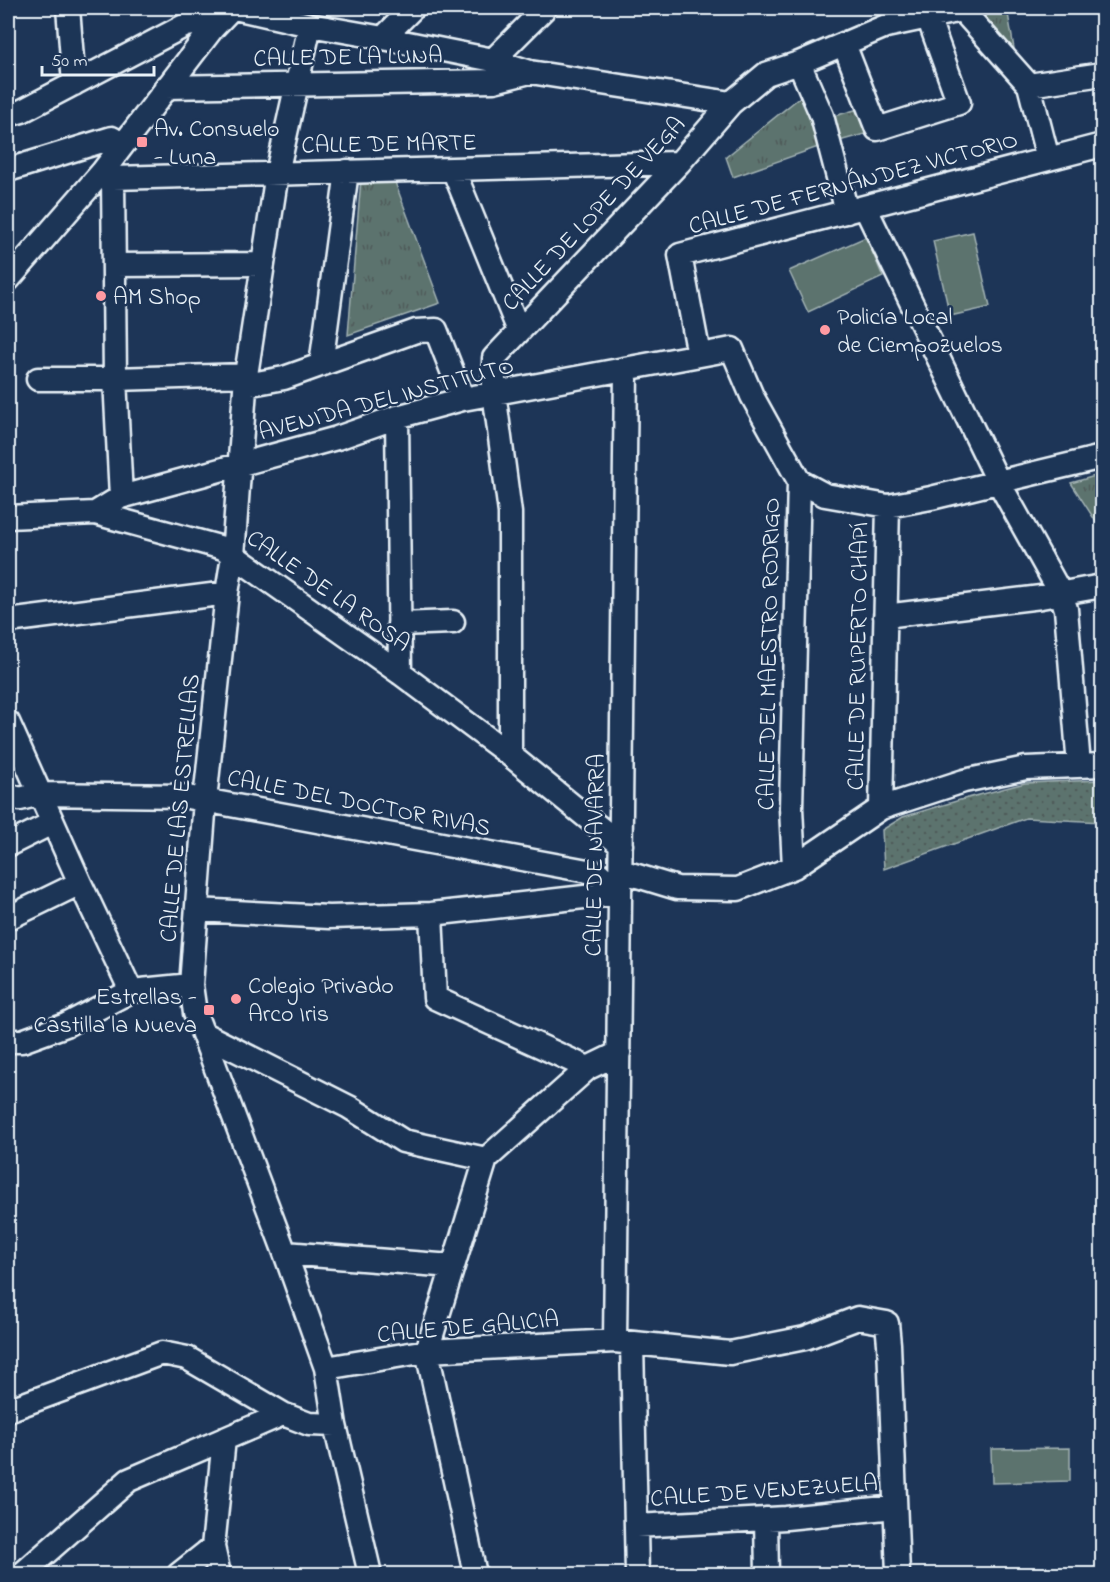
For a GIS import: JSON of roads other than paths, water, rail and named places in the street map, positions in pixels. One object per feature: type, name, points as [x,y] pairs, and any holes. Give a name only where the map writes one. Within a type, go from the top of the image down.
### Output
[{"type":"street","points":[[68,8],[74,84]]},
{"type":"street","points":[[8,280],[108,174],[122,145],[212,29],[233,8],[493,60],[530,72],[731,103]]},
{"type":"street","points":[[383,38],[413,8]]},
{"type":"street","points":[[493,60],[545,8]]},
{"type":"street","points":[[966,9],[1029,85],[1048,159]]},
{"type":"street","name":"CALLE DE LOPE DE VEGA","points":[[494,392],[494,358],[679,163],[731,103],[766,74],[844,44],[883,17],[927,17],[966,9]]},
{"type":"street","points":[[844,44],[877,129],[959,104],[927,17]]},
{"type":"street","points":[[8,115],[22,111],[186,25],[201,23],[212,29]]},
{"type":"street","name":"CALLE DE LAS ESTRELLAS","points":[[310,25],[276,173],[246,380],[233,556],[205,800],[191,985],[195,1013],[326,1368],[335,1425],[370,1575]]},
{"type":"street","points":[[799,63],[822,116],[856,210],[998,481],[1061,594],[1066,609],[1079,766]]},
{"type":"street","name":"CALLE DE LA LUNA","points":[[166,87],[494,81],[530,72]]},
{"type":"street","points":[[1029,85],[1102,74]]},
{"type":"street","points":[[8,170],[112,138],[122,145]]},
{"type":"street","name":"CALLE DE FERNÁNDEZ VICTORIO","points":[[699,355],[680,255],[1102,145]]},
{"type":"street","name":"CALLE DE MARTE","points":[[108,174],[276,173],[679,163]]},
{"type":"street","points":[[453,169],[519,331]]},
{"type":"street","points":[[321,365],[347,171]]},
{"type":"street","points":[[108,174],[114,265],[115,379],[120,497]]},
{"type":"street","points":[[114,265],[263,264]]},
{"type":"street","points":[[38,379],[246,380],[284,378],[416,331],[436,330],[463,399]]},
{"type":"street","name":"AVENIDA DEL INSTITUTO","points":[[95,513],[120,497],[337,438],[397,417],[463,399],[732,349]]},
{"type":"street","name":"CALLE DEL MAESTRO RODRIGO","points":[[732,349],[752,396],[799,481],[791,808],[794,867]]},
{"type":"street","name":"CALLE DE NAVARRA","points":[[626,369],[619,1053],[624,1342],[637,1575]]},
{"type":"street","points":[[494,392],[510,513],[510,755]]},
{"type":"street","points":[[397,417],[400,673]]},
{"type":"street","points":[[799,481],[825,495],[888,506],[1102,457]]},
{"type":"street","name":"CALLE DE RUPERTO CHAPÍ","points":[[881,808],[888,506]]},
{"type":"street","points":[[8,517],[95,513]]},
{"type":"street","name":"CALLE DE LA ROSA","points":[[95,513],[223,548],[400,673],[510,755],[621,845]]},
{"type":"street","points":[[885,616],[1061,594],[1102,586]]},
{"type":"street","points":[[8,621],[227,593]]},
{"type":"street","points":[[399,624],[453,622]]},
{"type":"street","points":[[8,722],[52,823],[131,991]]},
{"type":"street","points":[[197,910],[329,916],[431,914],[548,901],[621,882],[677,888],[738,889],[794,867],[881,808],[964,781],[1026,768],[1102,765]]},
{"type":"street","name":"CALLE DEL DOCTOR RIVAS","points":[[8,795],[20,799],[40,794],[182,796],[598,873],[621,882]]},
{"type":"street","points":[[8,845],[52,823]]},
{"type":"street","points":[[548,901],[550,865]]},
{"type":"street","points":[[8,918],[80,883]]},
{"type":"street","points":[[431,914],[435,998],[588,1068]]},
{"type":"street","points":[[8,1041],[22,1041],[66,1025],[131,991],[191,985]]},
{"type":"street","points":[[204,1034],[349,1107],[404,1141],[486,1159]]},
{"type":"street","points":[[476,1575],[427,1351],[486,1159],[588,1068],[619,1053]]},
{"type":"street","points":[[285,1252],[452,1266]]},
{"type":"street","name":"CALLE DE GALICIA","points":[[326,1368],[427,1351],[624,1342],[730,1353],[805,1338],[858,1318],[887,1323],[895,1508]]},
{"type":"street","points":[[8,1410],[162,1353],[187,1358],[283,1414],[309,1425],[335,1425]]},
{"type":"street","points":[[22,1575],[129,1480],[283,1414]]},
{"type":"street","points":[[219,1575],[213,1547],[224,1439]]},
{"type":"street","points":[[895,1508],[898,1575]]},
{"type":"street","name":"CALLE DE VENEZUELA","points":[[636,1526],[766,1519],[895,1508]]},
{"type":"street","points":[[766,1519],[767,1575]]},
{"type":"street","points":[[179,1575],[213,1547]]},
{"type":"place","name":"Av. Consuelo - Luna","points":[[142,142]]},
{"type":"place","name":"AM Shop","points":[[101,296]]},
{"type":"place","name":"Policía Local de Ciempozuelos","points":[[825,330]]},
{"type":"place","name":"Colegio Privado Arco Iris","points":[[236,999]]},
{"type":"place","name":"Estrellas - Castilla la Nueva","points":[[209,1010]]}]
